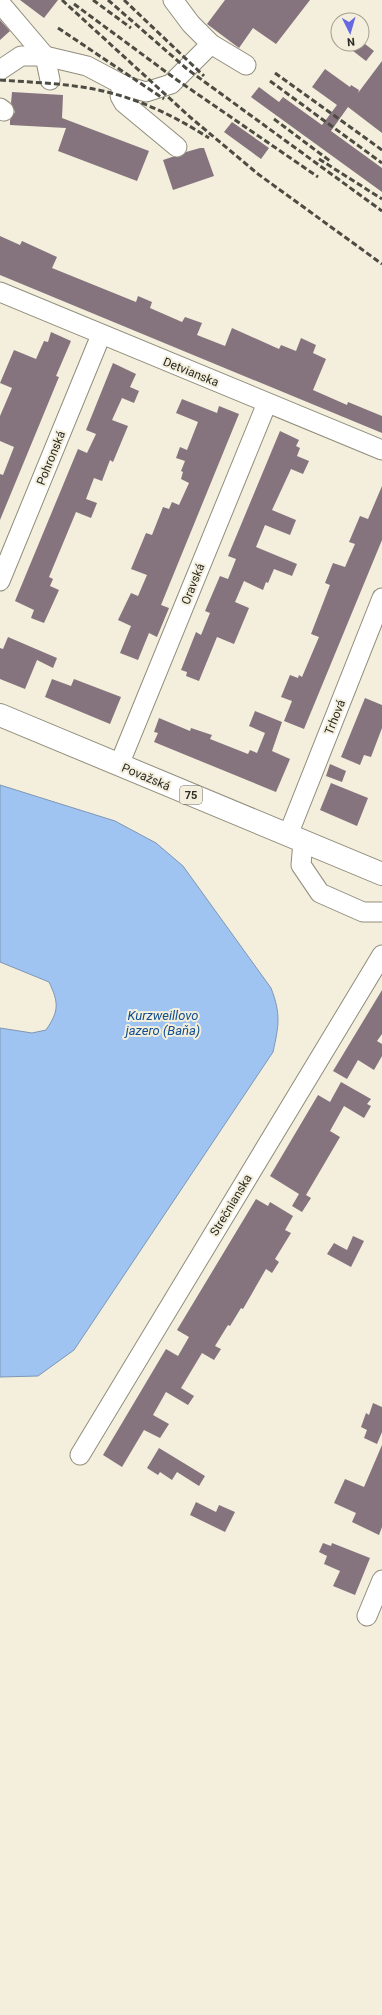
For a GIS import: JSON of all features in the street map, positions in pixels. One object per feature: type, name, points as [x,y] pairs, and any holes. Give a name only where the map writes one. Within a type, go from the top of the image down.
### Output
[{"type":"main road","name":"Považská","points":[[0,715],[382,874]]},
{"type":"street","points":[[173,0],[191,24],[211,44],[246,65]]},
{"type":"street","points":[[0,3],[46,56],[50,80]]},
{"type":"street","points":[[0,70],[22,56],[46,56],[87,66],[123,85],[146,92],[166,87],[177,80],[211,44]]},
{"type":"street","points":[[123,85],[120,96],[124,103],[177,147]]},
{"type":"street","name":"Detvianska","points":[[0,292],[382,450]]},
{"type":"street","name":"Pohronská","points":[[0,582],[101,335]]},
{"type":"street","name":"Oravská","points":[[119,765],[267,403]]},
{"type":"street","name":"Trhová","points":[[382,598],[295,839],[301,865],[320,893],[363,912],[382,912]]},
{"type":"street","name":"Strečnianska","points":[[80,1456],[382,955]]},
{"type":"street","points":[[367,1616],[382,1580]]},
{"type":"water","name":"Kurzweillovo jazero (Baňa)","points":[[0,785],[115,821],[156,843],[183,866],[271,988],[278,1013],[278,1027],[273,1052],[74,1350],[38,1376],[0,1377],[0,1028],[32,1033],[46,1030],[55,1012],[56,1001],[49,982],[0,962]]},
{"type":"building","points":[[20,0],[58,0],[44,18]]},
{"type":"building","points":[[225,0],[310,0],[276,44],[253,28],[239,48],[207,24]]},
{"type":"building","points":[[0,20],[10,31],[0,40]]},
{"type":"building","points":[[370,48],[374,51],[366,61],[354,52],[370,52]]},
{"type":"building","points":[[382,61],[382,133],[348,107],[331,131],[382,168],[382,192],[251,97],[259,87],[279,102],[283,97],[322,125],[337,105],[312,87],[325,69],[350,87],[351,85],[359,90],[358,93]]},
{"type":"building","points":[[12,92],[63,95],[62,118],[149,151],[137,181],[58,151],[66,128],[10,125],[10,120],[15,112],[11,103]]},
{"type":"building","points":[[232,122],[269,148],[261,159],[224,132]]},
{"type":"building","points":[[204,148],[214,176],[173,190],[163,160],[172,157],[180,157],[186,152]]},
{"type":"building","points":[[0,236],[20,245],[22,241],[57,257],[52,268],[136,302],[138,296],[152,302],[150,308],[182,322],[185,317],[202,323],[197,335],[225,346],[232,328],[279,349],[281,345],[296,351],[301,338],[316,345],[313,353],[326,359],[313,390],[347,405],[348,402],[382,416],[382,433],[0,275]]},
{"type":"building","points":[[51,332],[71,341],[56,376],[59,377],[0,520],[0,474],[3,475],[14,447],[0,441],[0,416],[12,388],[0,383],[14,350],[36,359],[44,341],[48,342]]},
{"type":"building","points":[[113,363],[136,374],[130,387],[139,391],[134,403],[122,398],[112,420],[128,426],[113,462],[110,460],[102,481],[94,478],[86,499],[97,503],[91,518],[76,512],[49,577],[53,579],[50,586],[59,590],[44,623],[31,618],[34,610],[15,601],[78,449],[87,453],[96,434],[86,430]]},
{"type":"building","points":[[182,399],[217,413],[219,406],[239,414],[161,605],[169,608],[157,637],[149,633],[138,660],[120,653],[131,626],[118,620],[131,593],[138,596],[147,575],[131,569],[146,533],[152,535],[163,507],[169,509],[172,502],[179,505],[189,483],[181,479],[183,472],[181,471],[185,461],[176,458],[180,447],[187,450],[198,422],[176,413]]},
{"type":"building","points":[[280,431],[299,440],[296,446],[300,448],[297,456],[309,461],[303,474],[291,469],[272,510],[296,520],[290,535],[265,525],[256,547],[297,564],[292,576],[274,569],[263,590],[244,581],[235,602],[249,608],[234,644],[217,637],[199,681],[186,676],[187,672],[181,670],[196,632],[201,635],[210,613],[205,611],[220,576],[228,579],[236,559],[228,556]]},
{"type":"building","points":[[382,486],[382,540],[304,729],[284,721],[292,701],[281,697],[290,675],[298,678],[299,675],[302,677],[319,637],[311,634],[330,585],[325,583],[333,563],[345,567],[355,544],[349,542],[360,516],[368,519]]},
{"type":"building","points":[[8,637],[57,658],[53,668],[37,660],[25,689],[0,679],[0,648],[3,649]]},
{"type":"building","points":[[52,679],[71,686],[74,679],[121,697],[110,724],[45,697]]},
{"type":"building","points":[[365,698],[382,705],[382,728],[371,757],[364,755],[360,765],[341,757]]},
{"type":"building","points":[[255,711],[282,722],[272,751],[290,759],[276,792],[154,742],[158,733],[154,732],[159,718],[190,731],[191,728],[212,735],[210,739],[248,754],[250,750],[257,753],[265,733],[249,726]]},
{"type":"building","points":[[330,764],[346,771],[342,782],[326,776]]},
{"type":"building","points":[[331,783],[368,798],[357,826],[320,810]]},
{"type":"building","points":[[382,990],[382,1034],[377,1041],[382,1044],[382,1056],[374,1070],[358,1060],[347,1079],[333,1071]]},
{"type":"building","points":[[341,1082],[371,1099],[367,1104],[371,1106],[364,1118],[344,1106],[330,1131],[340,1137],[306,1195],[311,1198],[302,1212],[292,1206],[299,1194],[270,1176],[318,1095],[330,1102]]},
{"type":"building","points":[[256,1199],[268,1206],[270,1202],[293,1216],[285,1230],[291,1233],[275,1259],[279,1262],[272,1273],[266,1269],[243,1309],[241,1308],[230,1326],[228,1325],[215,1346],[221,1349],[214,1360],[202,1353],[181,1388],[194,1396],[188,1405],[166,1392],[153,1415],[169,1424],[160,1438],[144,1430],[122,1467],[103,1455],[166,1349],[178,1356],[189,1337],[177,1330]]},
{"type":"building","points":[[353,1236],[364,1241],[351,1267],[327,1254],[334,1243],[347,1250]]},
{"type":"building","points":[[373,1403],[382,1407],[382,1432],[377,1444],[364,1438],[367,1430],[361,1427],[366,1413],[369,1415]]},
{"type":"building","points":[[382,1445],[382,1527],[379,1535],[352,1522],[356,1513],[334,1503],[345,1479],[364,1487]]},
{"type":"building","points":[[159,1448],[205,1476],[199,1486],[177,1472],[172,1480],[160,1472],[158,1475],[147,1468]]},
{"type":"building","points":[[196,1502],[216,1512],[219,1505],[235,1512],[225,1532],[190,1515]]},
{"type":"building","points":[[323,1543],[331,1546],[332,1543],[370,1558],[355,1595],[333,1586],[340,1571],[324,1564],[327,1556],[319,1552]]},
{"type":"railway","points":[[62,0],[190,117],[258,174],[382,264]]},
{"type":"railway","points":[[93,0],[131,28]]},
{"type":"railway","points":[[108,0],[187,69],[382,211]]},
{"type":"railway","points":[[124,0],[204,76]]},
{"type":"railway","points":[[74,4],[177,80],[318,177]]},
{"type":"railway","points":[[58,28],[164,99]]},
{"type":"railway","points":[[275,73],[382,150]]},
{"type":"railway","points":[[0,80],[82,87],[116,94],[179,120],[209,138]]},
{"type":"railway","points":[[270,81],[382,163]]},
{"type":"railway","points":[[274,119],[330,161]]},
{"type":"railway","points":[[319,159],[382,199]]}]
